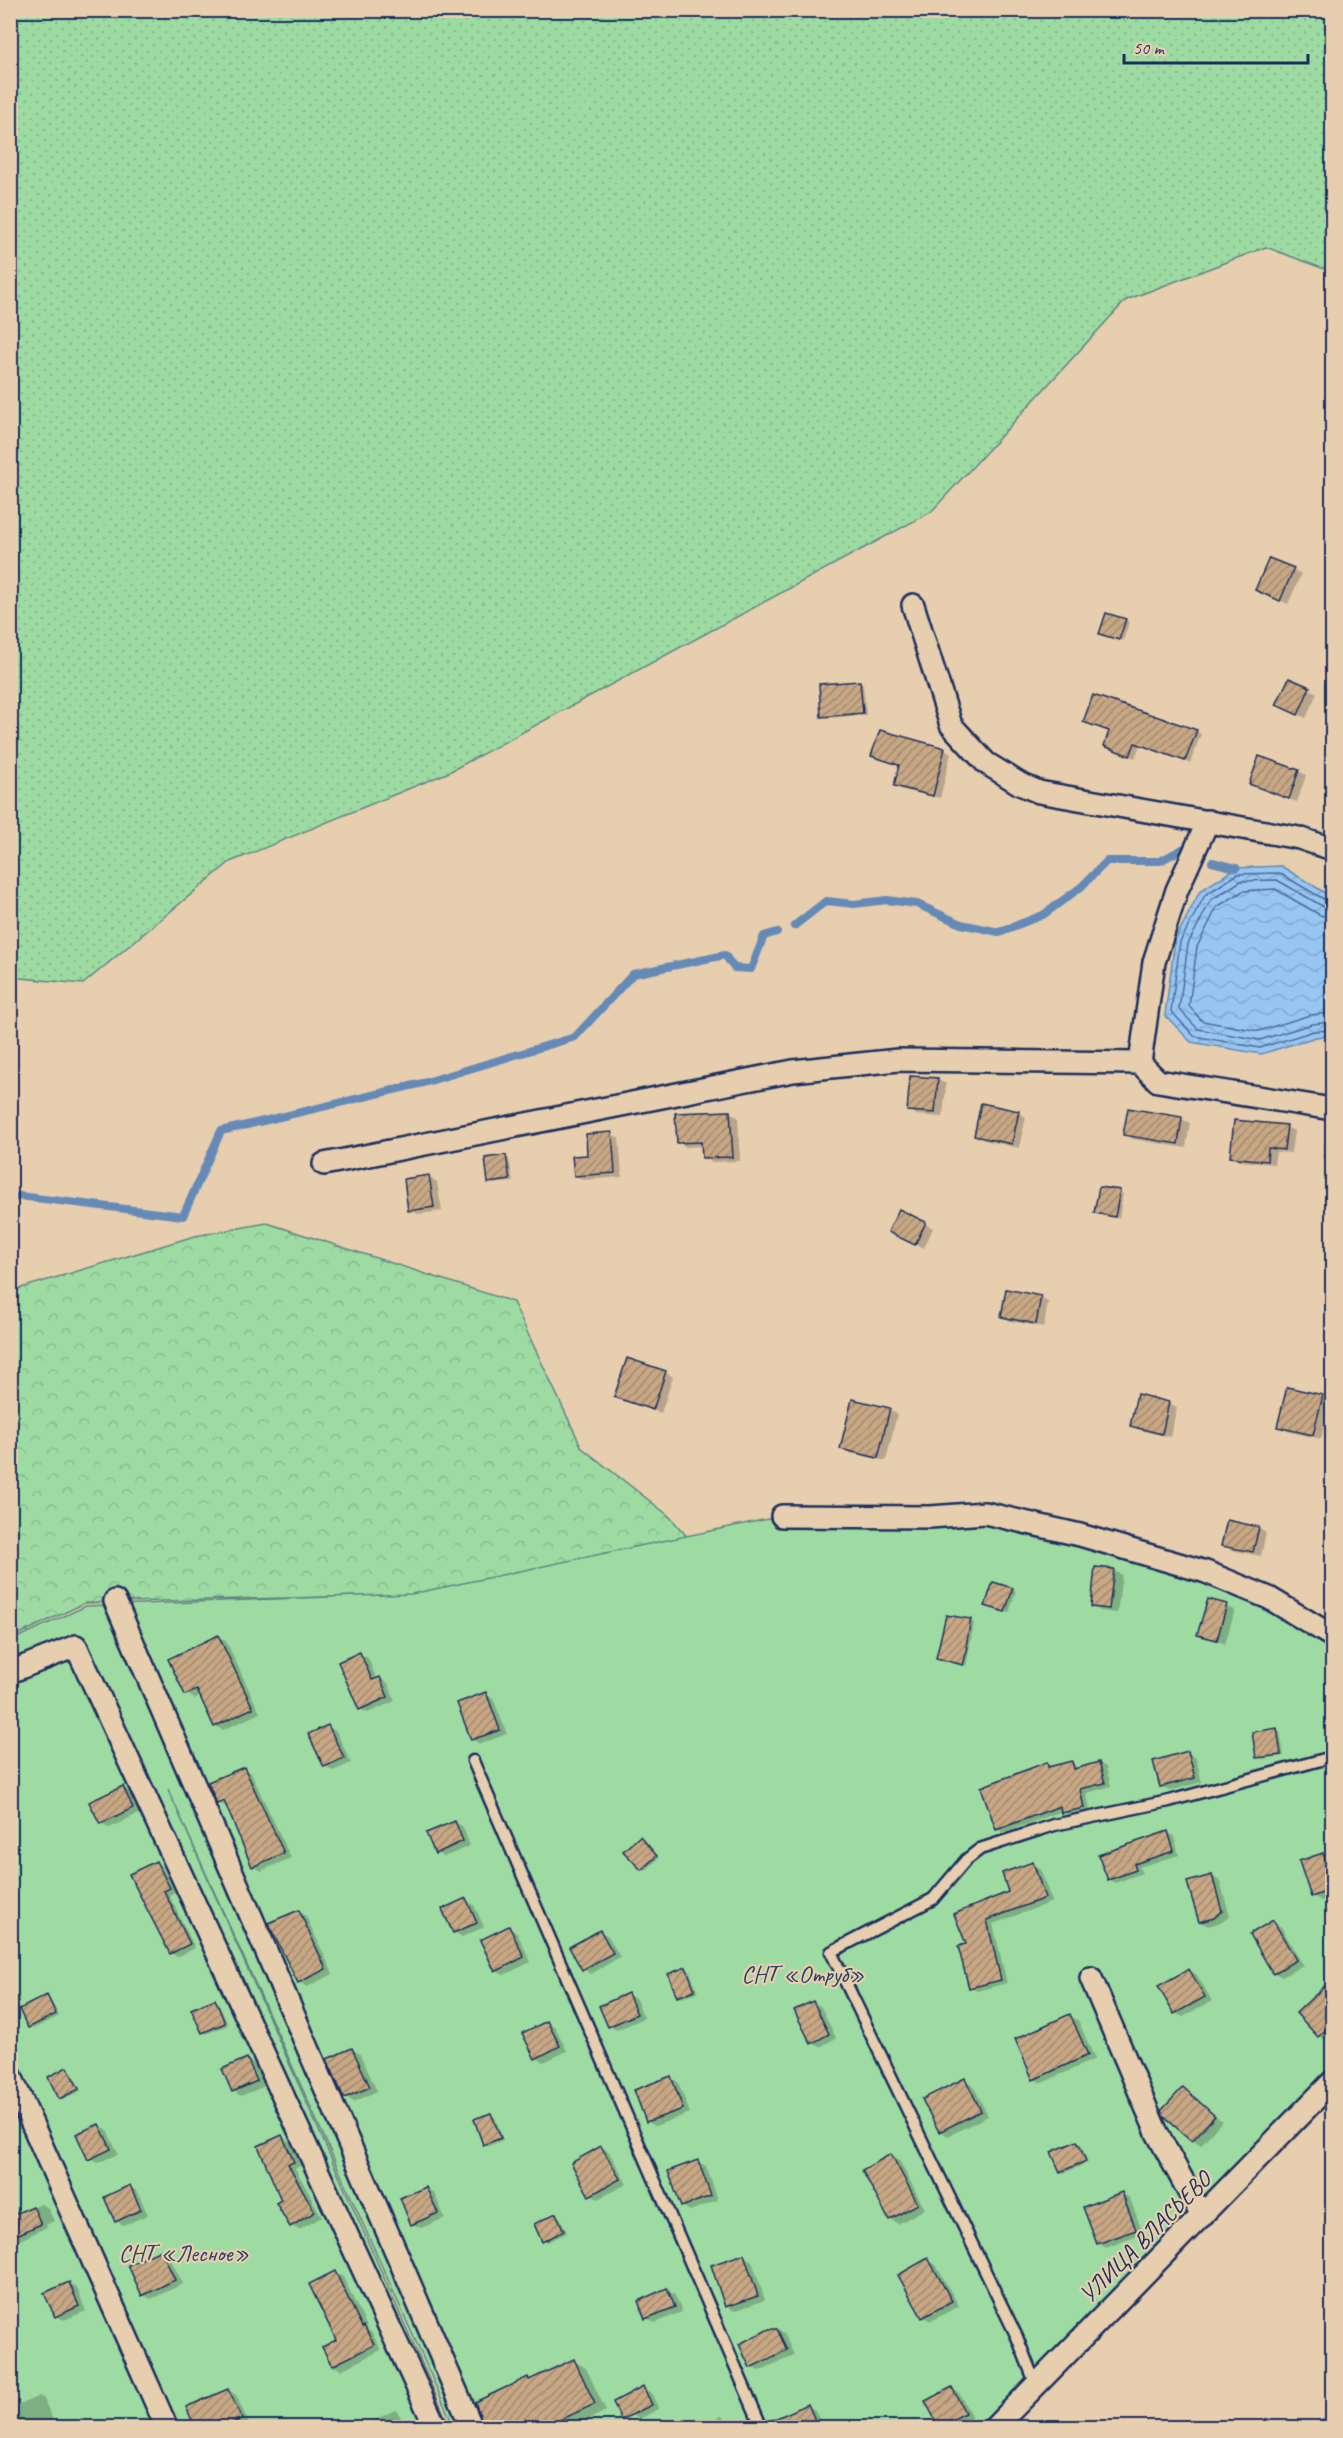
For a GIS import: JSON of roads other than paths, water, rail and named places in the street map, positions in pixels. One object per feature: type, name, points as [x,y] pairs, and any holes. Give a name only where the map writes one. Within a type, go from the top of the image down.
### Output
[{"type":"street","points":[[913,605],[951,725],[986,763],[1020,784],[1039,792],[1299,838],[1332,849]]},
{"type":"street","points":[[1140,1063],[1154,962],[1177,890],[1208,821]]},
{"type":"street","points":[[324,1164],[793,1071],[898,1060],[1140,1063],[1158,1081],[1332,1109]]},
{"type":"street","points":[[782,1516],[930,1517],[985,1513],[1080,1534],[1206,1572],[1269,1598],[1332,1636]]},
{"type":"street","points":[[115,1602],[472,2427]]},
{"type":"street","points":[[10,1672],[76,1646],[436,2427]]},
{"type":"street","points":[[1090,1978],[1157,2133],[1202,2216]]},
{"type":"street","points":[[10,2074],[167,2427]]},
{"type":"street","name":"УЛИЦА ВЛАСЬЕВО","points":[[994,2427],[1332,2082]]},
{"type":"lane","points":[[1036,2385],[1017,2337],[831,1952],[933,1899],[966,1860],[980,1849],[1053,1825],[1169,1801],[1332,1757]]},
{"type":"lane","points":[[473,1761],[762,2427]]},
{"type":"water","points":[[1281,866],[1332,897],[1332,1035],[1316,1037],[1261,1054],[1191,1042],[1165,1015],[1175,940],[1200,891],[1236,868]]},
{"type":"waterway","points":[[794,926],[826,901],[854,904],[887,900],[917,904],[961,924],[999,932],[1043,915],[1081,887],[1107,861],[1160,861],[1186,847]]},
{"type":"waterway","points":[[1212,862],[1236,868]]},
{"type":"waterway","points":[[10,1199],[19,1196],[183,1216],[221,1131],[423,1083],[575,1037],[633,974],[725,955],[734,968],[751,969],[764,936],[777,932]]},
{"type":"park label","name":"СНТ «Отруб»","points":[[803,1974]]},
{"type":"park label","name":"СНТ «Лесное»","points":[[184,2253]]}]
